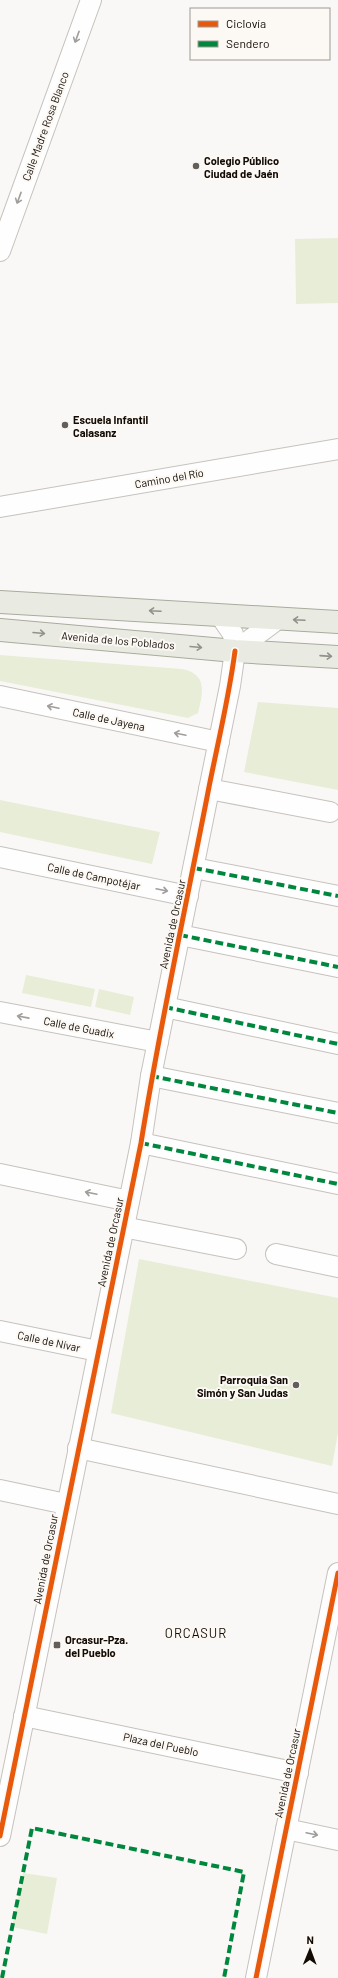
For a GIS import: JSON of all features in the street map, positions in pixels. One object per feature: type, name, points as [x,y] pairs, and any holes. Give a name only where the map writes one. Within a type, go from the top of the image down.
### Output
[{"type":"main road","points":[[0,602],[338,622]]},
{"type":"main road","name":"Avenida de los Poblados","points":[[0,630],[235,651],[338,657]]},
{"type":"street","name":"Calle Madre Rosa Blanco","points":[[0,251],[91,0]]},
{"type":"street","name":"Camino del Río","points":[[0,508],[338,449]]},
{"type":"street","points":[[220,615],[233,634],[235,651],[278,619]]},
{"type":"street","name":"Avenida de Orcasur","points":[[0,1836],[66,1504],[141,1143],[151,1076],[230,686],[235,651]]},
{"type":"street","name":"Calle de Jayena","points":[[0,696],[218,742]]},
{"type":"street","points":[[209,788],[330,812]]},
{"type":"street","name":"Calle de Campotéjar","points":[[0,857],[188,896]]},
{"type":"street","name":"Avenida de Orcasur","points":[[194,868],[338,896]]},
{"type":"street","name":"Avenida de Orcasur","points":[[180,935],[338,967]]},
{"type":"street","points":[[165,1007],[338,1044]]},
{"type":"street","name":"Calle de Guadix","points":[[0,1012],[158,1042]]},
{"type":"street","points":[[151,1076],[338,1113]]},
{"type":"street","points":[[141,1143],[338,1184]]},
{"type":"street","points":[[0,1174],[129,1201]]},
{"type":"street","name":"Avenida de Orcasur","points":[[123,1227],[236,1249]]},
{"type":"street","points":[[276,1254],[338,1267]]},
{"type":"street","name":"Calle de Nívar","points":[[0,1331],[98,1351]]},
{"type":"street","points":[[78,1448],[338,1504]]},
{"type":"street","points":[[0,1490],[66,1504]]},
{"type":"street","name":"Avenida de Orcasur","points":[[256,1978],[338,1573]]},
{"type":"street","name":"Plaza del Pueblo","points":[[24,1716],[298,1773]]},
{"type":"street","points":[[286,1829],[338,1840]]},
{"type":"green space","points":[[338,238],[338,303],[296,304],[295,239]]},
{"type":"green space","points":[[0,655],[182,669],[196,675],[202,685],[198,713],[188,718],[0,681]]},
{"type":"green space","points":[[258,702],[338,708],[338,790],[244,772]]},
{"type":"green space","points":[[0,800],[160,832],[152,864],[0,832]]},
{"type":"green space","points":[[26,975],[95,989],[91,1007],[22,993]]},
{"type":"green space","points":[[99,989],[134,997],[130,1015],[95,1007]]},
{"type":"green space","points":[[139,1259],[338,1298],[338,1433],[332,1466],[111,1413]]},
{"type":"green space","points":[[23,1873],[57,1878],[47,1934],[12,1927]]},
{"type":"marked path","points":[[194,868],[338,896]]},
{"type":"marked path","points":[[180,935],[338,967]]},
{"type":"marked path","points":[[165,1007],[338,1044]]},
{"type":"marked path","points":[[151,1076],[338,1113]]},
{"type":"marked path","points":[[141,1143],[338,1184]]},
{"type":"marked path","points":[[2,1978],[32,1828],[244,1872],[224,1978]]},
{"type":"cycle path","points":[[0,1836],[141,1143],[165,1009],[227,702],[235,651]]},
{"type":"cycle path","points":[[256,1978],[338,1573]]},
{"type":"place","name":"Colegio Público Ciudad de Jaén","points":[[196,166]]},
{"type":"place","name":"Escuela Infantil Calasanz","points":[[65,425]]},
{"type":"place","name":"Parroquia San Simón y San Judas","points":[[296,1385]]},
{"type":"place","name":"Orcasur-Pza. del Pueblo","points":[[57,1645]]},
{"type":"district","name":"ORCASUR","points":[[196,1633]]}]
